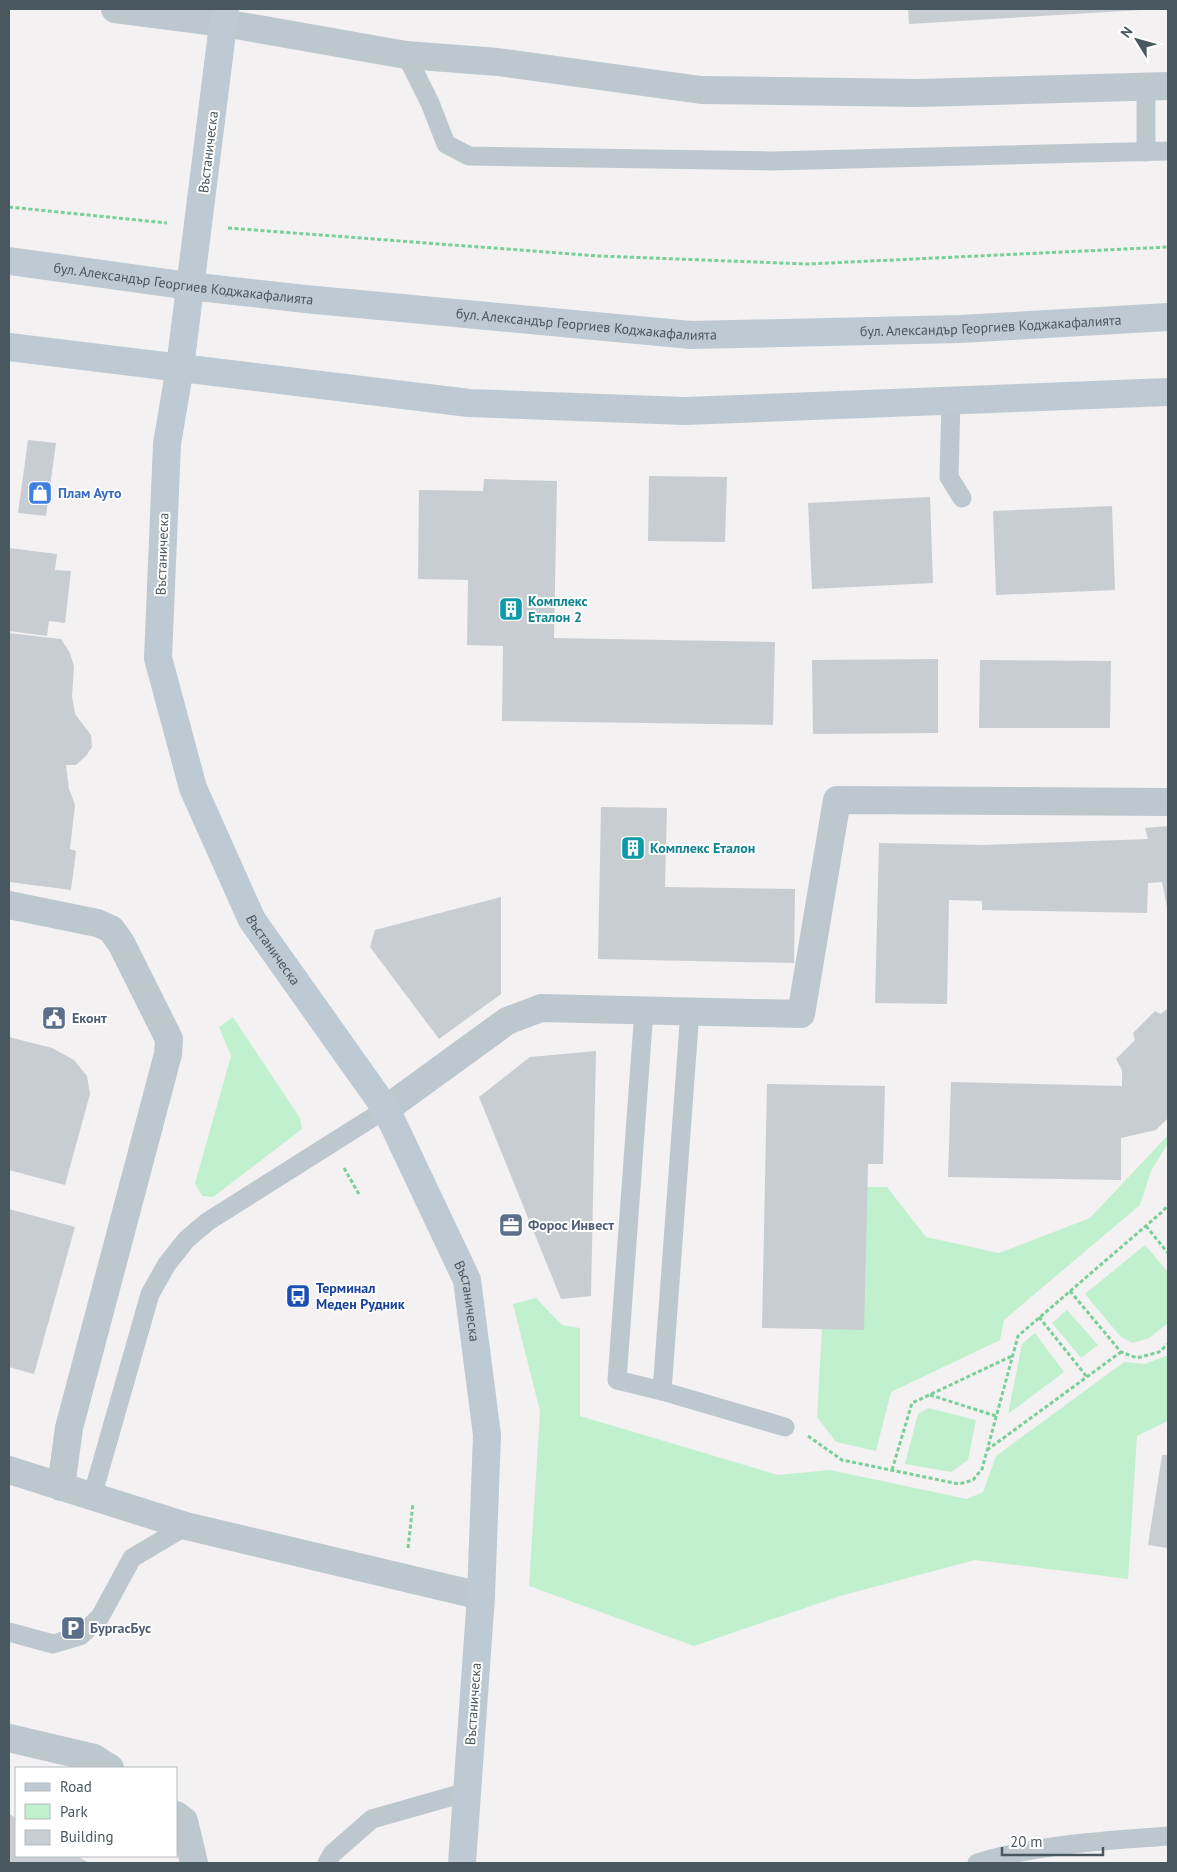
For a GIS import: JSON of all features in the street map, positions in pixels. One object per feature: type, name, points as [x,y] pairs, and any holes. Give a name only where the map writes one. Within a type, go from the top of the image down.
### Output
[{"type":"main road","name":"Въстаническа","points":[[225,16],[180,367],[167,444],[158,658],[193,788],[252,920],[386,1109],[466,1280],[487,1435],[481,1596],[462,1863]]},
{"type":"main road","name":"бул. Александър Георгиев Коджакафалията","points":[[9,261],[189,286],[304,299],[691,334],[960,329],[1168,317]]},
{"type":"main road","points":[[9,347],[469,403],[685,411],[1168,392]]},
{"type":"street","points":[[115,9],[225,16],[406,55],[498,62],[701,90],[918,93],[1157,87]]},
{"type":"street","points":[[386,1109],[507,1021],[542,1008],[801,1014],[837,800],[1168,802]]},
{"type":"street","points":[[9,905],[97,923],[111,929],[121,943],[169,1039],[168,1054],[69,1428],[61,1487]]},
{"type":"street","points":[[9,1470],[186,1526],[481,1596]]},
{"type":"street","points":[[9,1738],[94,1758],[108,1767]]},
{"type":"street","points":[[178,1816],[184,1821],[194,1863]]},
{"type":"lane","points":[[406,55],[430,103],[446,144],[469,156],[772,161],[1168,151]]},
{"type":"lane","points":[[1146,152],[1157,87]]},
{"type":"lane","points":[[951,401],[949,477],[962,498]]},
{"type":"lane","points":[[644,1010],[617,1380],[662,1391],[784,1427]]},
{"type":"lane","points":[[662,1391],[690,1011]]},
{"type":"lane","points":[[92,1497],[150,1294],[167,1264],[186,1240],[208,1222],[386,1109]]},
{"type":"lane","points":[[9,1632],[53,1644],[80,1636],[100,1617],[132,1558],[186,1526]]},
{"type":"lane","points":[[327,1863],[332,1854],[372,1819],[467,1792]]},
{"type":"lane","points":[[977,1863],[1001,1856],[1074,1842],[1168,1836]]},
{"type":"path","points":[[9,207],[198,226],[600,256],[808,264],[1168,247]]},
{"type":"path","points":[[784,1427],[807,1435],[842,1460],[959,1484],[974,1480],[982,1469],[1018,1336],[1168,1205]]},
{"type":"path","points":[[1146,1226],[1168,1253]]},
{"type":"path","points":[[1070,1291],[1121,1352],[1137,1358],[1159,1352],[1168,1344]]},
{"type":"path","points":[[1039,1317],[1087,1377]]},
{"type":"path","points":[[987,1450],[1121,1352]]},
{"type":"path","points":[[892,1470],[912,1403],[1012,1355]]},
{"type":"path","points":[[929,1395],[996,1416]]},
{"type":"path","points":[[405,1578],[413,1504]]},
{"type":"green space","points":[[233,1017],[300,1118],[302,1129],[213,1197],[202,1196],[195,1183],[231,1056],[219,1027]]},
{"type":"green space","points":[[1168,1135],[1168,1143],[1151,1171],[1140,1205],[1004,1320],[1000,1340],[891,1392],[876,1451],[836,1442],[817,1417],[822,1329],[867,1187],[887,1187],[926,1237],[999,1253],[1090,1218]]},
{"type":"green space","points":[[1145,1245],[1168,1272],[1168,1323],[1149,1338],[1132,1343],[1120,1336],[1085,1294]]},
{"type":"green space","points":[[536,1298],[562,1325],[580,1328],[580,1416],[778,1475],[830,1470],[967,1499],[983,1492],[996,1456],[1124,1362],[1145,1364],[1168,1355],[1168,1421],[1137,1436],[1128,1579],[975,1560],[840,1596],[694,1646],[529,1586],[540,1411],[513,1304]]},
{"type":"green space","points":[[1067,1310],[1098,1345],[1081,1358],[1052,1323]]},
{"type":"green space","points":[[1035,1333],[1064,1372],[1008,1414],[1022,1344]]},
{"type":"green space","points":[[928,1408],[976,1420],[968,1460],[951,1472],[905,1464],[918,1414]]},
{"type":"building","points":[[908,9],[1141,9],[1141,10],[909,24]]},
{"type":"building","points":[[28,440],[56,443],[46,516],[18,513]]},
{"type":"building","points":[[649,476],[727,477],[725,542],[648,541]]},
{"type":"building","name":"Комплекс Еталон 2","points":[[484,479],[557,481],[554,638],[775,642],[773,725],[502,721],[503,646],[467,645],[468,580],[418,579],[419,490],[483,491]]},
{"type":"building","points":[[930,497],[933,583],[812,589],[808,503]]},
{"type":"building","points":[[1112,506],[1115,590],[996,595],[993,511]]},
{"type":"building","points":[[9,548],[57,554],[55,570],[71,571],[65,623],[49,621],[47,636],[9,631]]},
{"type":"building","points":[[9,633],[61,639],[70,653],[74,666],[72,696],[75,714],[91,735],[92,747],[86,756],[76,765],[66,765],[69,789],[75,805],[70,849],[76,851],[71,890],[9,882]]},
{"type":"building","points":[[938,659],[938,733],[813,734],[812,660]]},
{"type":"building","points":[[980,660],[1111,661],[1110,728],[979,728]]},
{"type":"building","name":"Комплекс Еталон","points":[[601,807],[667,808],[665,887],[795,889],[794,963],[598,959]]},
{"type":"building","points":[[1168,826],[1168,913],[1162,882],[1148,883],[1147,913],[982,910],[982,901],[949,900],[947,1004],[875,1003],[879,843],[983,845],[1148,839],[1145,828]]},
{"type":"building","points":[[501,897],[501,994],[439,1039],[370,947],[375,930]]},
{"type":"building","points":[[1168,1008],[1168,1118],[1156,1130],[1121,1138],[1121,1180],[948,1177],[951,1082],[1122,1086],[1122,1070],[1116,1059],[1135,1040],[1133,1033],[1155,1011],[1161,1014]]},
{"type":"building","points":[[9,1037],[52,1048],[74,1060],[87,1076],[90,1094],[65,1185],[9,1170]]},
{"type":"building","points":[[596,1051],[591,1296],[561,1299],[479,1097],[530,1057]]},
{"type":"building","points":[[767,1084],[885,1086],[883,1164],[868,1164],[864,1330],[762,1328]]},
{"type":"building","points":[[9,1209],[75,1227],[34,1374],[9,1367]]},
{"type":"building","points":[[1162,1455],[1168,1455],[1168,1548],[1148,1545]]},
{"type":"building","points":[[9,1814],[15,1817],[15,1857],[79,1857],[89,1863],[9,1863]]},
{"type":"place","name":"Плам Ауто","points":[[40,493]]},
{"type":"place","name":"Комплекс Еталон 2","points":[[511,609]]},
{"type":"place","name":"Комплекс Еталон","points":[[633,848]]},
{"type":"place","name":"Еконт","points":[[54,1018]]},
{"type":"place","name":"Форос Инвест","points":[[511,1225]]},
{"type":"place","name":"Терминал Меден Рудник","points":[[298,1296]]},
{"type":"place","name":"БургасБус","points":[[73,1628]]}]
